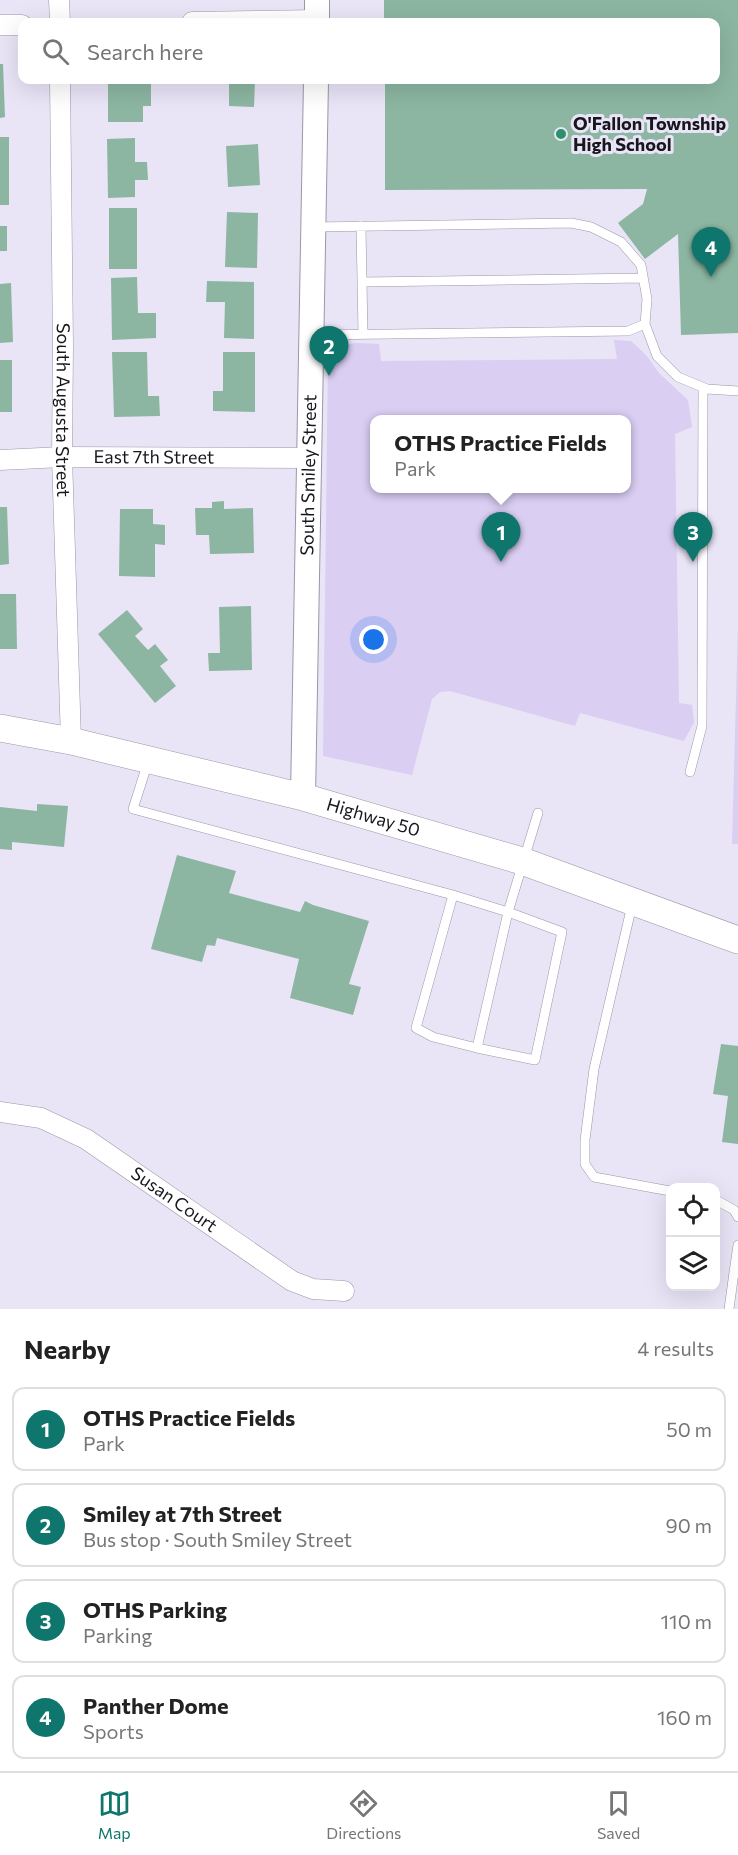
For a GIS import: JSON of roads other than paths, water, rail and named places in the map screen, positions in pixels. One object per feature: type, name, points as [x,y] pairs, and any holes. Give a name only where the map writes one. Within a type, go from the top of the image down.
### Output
[{"type":"main road","name":"Highway 50","points":[[0,728],[71,741],[303,797],[522,861],[738,939]]},
{"type":"street","points":[[59,0],[60,18]]},
{"type":"street","points":[[254,18],[317,14]]},
{"type":"street","points":[[0,25],[18,25]]},
{"type":"street","name":"South Augusta Street","points":[[60,84],[62,457],[71,741]]},
{"type":"street","name":"South Smiley Street","points":[[303,797],[316,84]]},
{"type":"street","name":"East 7th Street","points":[[0,460],[62,457],[310,458]]},
{"type":"street","name":"Susan Court","points":[[0,1112],[41,1118],[86,1139],[292,1281],[313,1289],[345,1290]]},
{"type":"lane","points":[[314,227],[571,223],[591,227],[621,242],[641,265],[646,299],[645,324],[657,356],[678,377],[703,388],[738,391]]},
{"type":"lane","points":[[362,226],[363,334]]},
{"type":"lane","points":[[362,282],[643,278]]},
{"type":"lane","points":[[312,335],[628,331],[645,324]]},
{"type":"lane","points":[[690,772],[702,726],[703,388]]},
{"type":"lane","points":[[148,760],[133,809],[453,895],[562,932],[535,1060],[433,1037],[416,1028],[453,895]]},
{"type":"lane","points":[[477,1048],[508,912],[538,813]]},
{"type":"lane","points":[[634,900],[594,1069],[585,1140],[585,1164],[594,1177],[666,1190]]},
{"type":"lane","points":[[720,1202],[734,1209],[738,1218]]},
{"type":"lane","points":[[729,1309],[738,1245]]},
{"type":"place","name":"O'Fallon Township High School","points":[[561,134]]},
{"type":"place","name":"Panther Dome","points":[[711,277]]},
{"type":"place","name":"Smiley at 7th Street","points":[[329,376]]},
{"type":"place","name":"OTHS Practice Fields","points":[[501,562]]},
{"type":"place","name":"OTHS Parking","points":[[693,562]]}]
